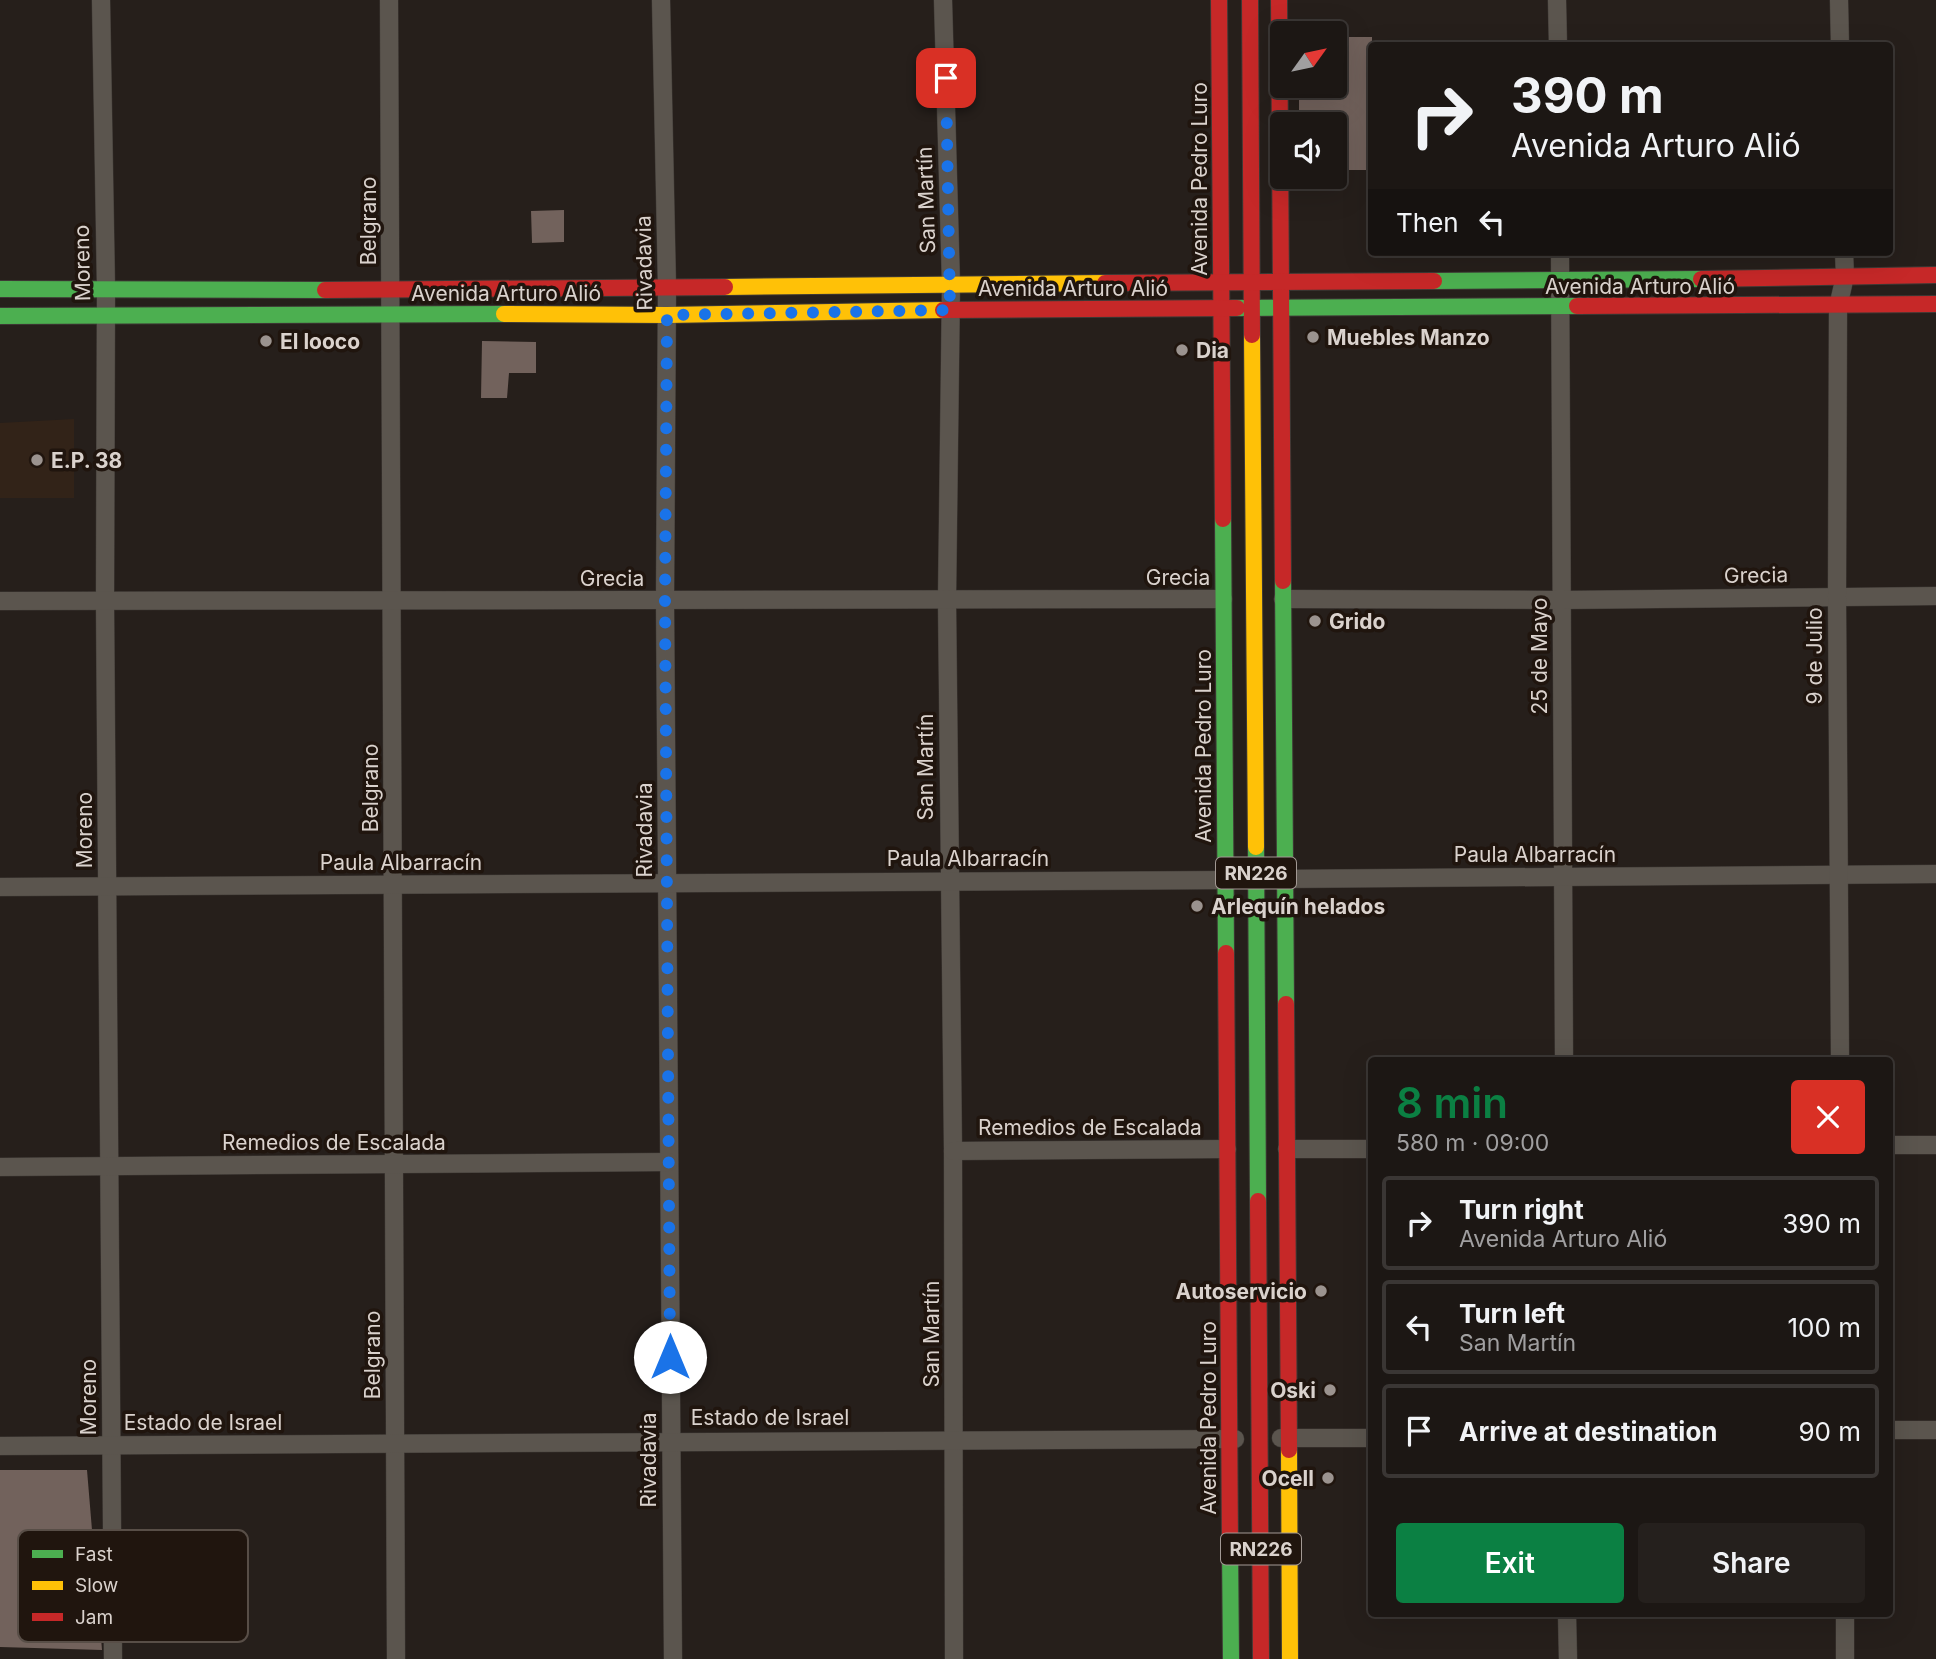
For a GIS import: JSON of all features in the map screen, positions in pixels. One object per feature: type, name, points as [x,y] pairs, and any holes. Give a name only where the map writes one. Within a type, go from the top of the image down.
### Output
[{"type":"main road","name":"Avenida Pedro Luro","points":[[1219,0],[1231,1659]]},
{"type":"main road","name":"RN226","points":[[1250,0],[1261,1659]]},
{"type":"main road","points":[[1279,0],[1290,1659]]},
{"type":"main road","name":"Avenida Arturo Alió","points":[[0,289],[1560,281],[1936,275]]},
{"type":"main road","name":"Avenida Arturo Alió","points":[[0,316],[391,313],[667,315],[1281,307],[1838,307],[1936,304]]},
{"type":"street","name":"Moreno","points":[[102,0],[106,288],[105,601],[112,1530]]},
{"type":"street","name":"Belgrano","points":[[389,0],[396,1659]]},
{"type":"street","name":"Rivadavia","points":[[661,0],[667,287],[665,601],[673,1659]]},
{"type":"street","name":"San Martín","points":[[943,0],[951,284],[947,600],[953,1151],[954,1659]]},
{"type":"street","points":[[1558,0],[1558,42]]},
{"type":"street","points":[[1839,0],[1840,42]]},
{"type":"street","name":"25 de Mayo","points":[[1560,256],[1564,1057]]},
{"type":"street","name":"9 de Julio","points":[[1840,1057],[1838,307],[1845,276],[1844,256]]},
{"type":"street","name":"Grecia","points":[[1283,599],[1561,600],[1936,596]]},
{"type":"street","name":"Grecia","points":[[0,601],[1223,599]]},
{"type":"street","name":"Paula Albarracín","points":[[0,887],[1936,874]]},
{"type":"street","points":[[1893,1145],[1936,1145]]},
{"type":"street","name":"Remedios de Escalada","points":[[953,1151],[1227,1149]]},
{"type":"street","points":[[1287,1149],[1368,1149]]},
{"type":"street","name":"Remedios de Escalada","points":[[0,1167],[669,1163]]},
{"type":"street","points":[[1893,1430],[1936,1430]]},
{"type":"street","name":"Estado de Israel","points":[[0,1446],[1368,1438]]},
{"type":"street","points":[[1567,1617],[1568,1659]]},
{"type":"street","points":[[1844,1617],[1845,1659]]},
{"type":"shaded area","name":"E.P. 38","points":[[74,419],[74,498],[0,498],[0,423]]},
{"type":"building","points":[[1348,37],[1372,37],[1372,42],[1368,42],[1368,170],[1347,170],[1347,112],[1299,112],[1299,98],[1348,98]]},
{"type":"building","points":[[564,210],[564,242],[532,243],[531,211]]},
{"type":"building","points":[[482,341],[536,342],[536,373],[509,373],[507,398],[481,398]]},
{"type":"building","points":[[0,1470],[87,1470],[92,1530],[18,1530],[18,1642],[101,1642],[102,1650],[0,1647]]},
{"type":"traffic: fast","points":[[1434,281],[1701,279]]},
{"type":"traffic: fast","points":[[0,289],[325,290]]},
{"type":"traffic: fast","points":[[1237,308],[1577,306]]},
{"type":"traffic: fast","points":[[0,316],[504,314]]},
{"type":"traffic: fast","points":[[1223,519],[1226,953]]},
{"type":"traffic: fast","points":[[1283,581],[1286,1004]]},
{"type":"traffic: fast","points":[[1256,847],[1258,1201]]},
{"type":"traffic: fast","points":[[1230,1548],[1231,1659]]},
{"type":"traffic: slow","points":[[725,287],[1105,283]]},
{"type":"traffic: slow","points":[[504,314],[667,315],[943,310]]},
{"type":"traffic: slow","points":[[1252,335],[1256,847]]},
{"type":"traffic: slow","points":[[1289,1450],[1290,1659]]},
{"type":"traffic: jam","points":[[1219,0],[1223,519]]},
{"type":"traffic: jam","points":[[1250,0],[1252,335]]},
{"type":"traffic: jam","points":[[1279,0],[1283,581]]},
{"type":"traffic: jam","points":[[1701,279],[1936,275]]},
{"type":"traffic: jam","points":[[1105,283],[1434,281]]},
{"type":"traffic: jam","points":[[325,290],[725,287]]},
{"type":"traffic: jam","points":[[1577,306],[1936,304]]},
{"type":"traffic: jam","points":[[943,310],[1237,308]]},
{"type":"traffic: jam","points":[[1226,953],[1230,1548]]},
{"type":"traffic: jam","points":[[1286,1004],[1289,1450]]},
{"type":"traffic: jam","points":[[1258,1201],[1261,1659]]},
{"type":"place","name":"Muebles Manzo","points":[[1313,337]]},
{"type":"place","name":"El looco","points":[[266,341]]},
{"type":"place","name":"Dia","points":[[1182,350]]},
{"type":"place","name":"E.P. 38","points":[[37,460]]},
{"type":"place","name":"Grido","points":[[1315,621]]},
{"type":"place","name":"Arlequín helados","points":[[1197,906]]},
{"type":"place","name":"Autoservicio","points":[[1321,1291]]},
{"type":"place","name":"Oski","points":[[1330,1390]]},
{"type":"place","name":"Ocell","points":[[1328,1478]]},
{"type":"route","points":[[670,1357],[665,601],[667,315],[950,310],[946,78]]}]
